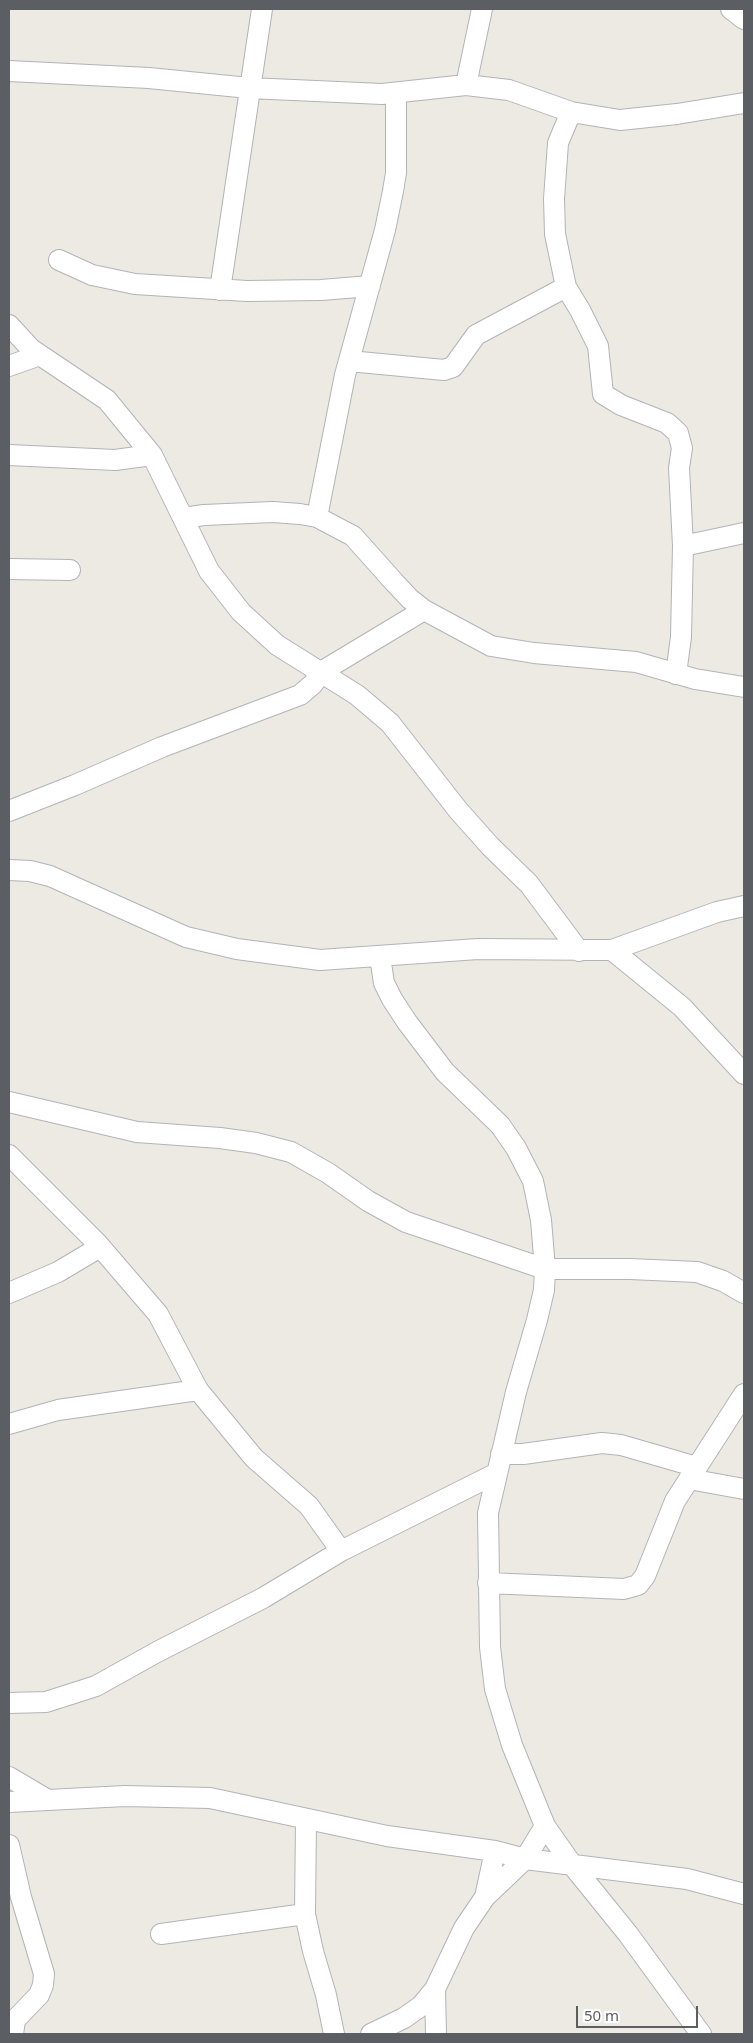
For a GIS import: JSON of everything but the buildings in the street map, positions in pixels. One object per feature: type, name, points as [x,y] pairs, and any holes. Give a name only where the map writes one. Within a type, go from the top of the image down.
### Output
[{"type":"street","points":[[220,290],[262,9]]},
{"type":"street","points":[[466,85],[482,9]]},
{"type":"street","points":[[731,9],[744,19]]},
{"type":"street","points":[[9,71],[149,78],[249,88],[396,93],[466,85],[508,90],[571,112],[620,120],[744,104]]},
{"type":"street","points":[[317,517],[349,361],[384,230],[396,173],[396,93]]},
{"type":"street","points":[[571,112],[558,143],[554,199],[555,234],[566,287],[598,346],[603,394],[621,405],[667,424],[678,433],[682,448],[679,468],[683,546],[681,636],[676,674]]},
{"type":"street","points":[[59,260],[92,275],[135,284],[220,290],[321,290],[370,286]]},
{"type":"street","points":[[349,361],[444,370],[454,367],[476,335],[566,287]]},
{"type":"street","points":[[9,325],[40,355],[107,400],[152,455],[210,571],[240,612],[277,645],[357,695],[390,723],[458,810],[490,846],[529,884],[579,951]]},
{"type":"street","points":[[9,366],[40,355]]},
{"type":"street","points":[[9,455],[115,460],[152,455]]},
{"type":"street","points":[[183,518],[204,515],[273,512],[317,517],[353,536],[410,599],[424,610],[491,646],[534,653],[636,662],[676,674],[744,687]]},
{"type":"street","points":[[683,546],[744,533]]},
{"type":"street","points":[[9,569],[70,570]]},
{"type":"street","points":[[9,811],[162,747],[300,695],[313,684],[321,672],[424,610]]},
{"type":"street","points":[[9,870],[30,871],[50,876],[186,936],[220,945],[320,960],[478,950],[612,950],[717,912],[744,906]]},
{"type":"street","points":[[612,950],[682,1007],[735,1056],[744,1074]]},
{"type":"street","points":[[380,957],[384,983],[407,1022],[445,1072],[500,1125],[516,1148],[533,1181],[541,1220],[546,1269],[544,1290],[516,1392],[488,1513],[490,1647],[495,1689],[512,1745],[545,1826],[573,1866],[628,1934],[701,2034]]},
{"type":"street","points":[[9,1102],[137,1132],[220,1138],[256,1143],[291,1152],[328,1173],[368,1201],[406,1222],[546,1269],[630,1269],[697,1272],[723,1281],[744,1293]]},
{"type":"street","points":[[9,1155],[100,1247],[158,1314],[198,1390],[254,1458],[308,1506],[341,1551]]},
{"type":"street","points":[[9,1293],[58,1272],[100,1247]]},
{"type":"street","points":[[9,1424],[58,1410],[198,1390]]},
{"type":"street","points":[[488,1584],[624,1589],[638,1585],[645,1576],[675,1501],[744,1394]]},
{"type":"street","points":[[9,1703],[46,1702],[96,1686],[157,1652],[263,1598],[341,1551],[499,1464],[522,1454],[578,1445],[621,1445],[658,1454],[693,1473],[744,1489]]},
{"type":"street","points":[[9,1777],[48,1800]]},
{"type":"street","points":[[9,1777],[10,1802],[125,1796],[210,1798],[387,1836],[495,1851],[525,1859],[573,1866],[687,1879],[744,1894]]},
{"type":"street","points":[[306,1820],[305,1914],[334,2034]]},
{"type":"street","points":[[371,2034],[404,2018],[421,2006],[435,1990],[464,1928],[485,1897],[525,1859],[545,1826]]},
{"type":"street","points":[[9,1845],[21,1897],[44,1974],[43,1985],[39,1995],[15,2020],[12,2034]]},
{"type":"street","points":[[485,1897],[495,1851]]},
{"type":"street","points":[[161,1934],[305,1914]]},
{"type":"street","points":[[435,1990],[436,2034]]}]
